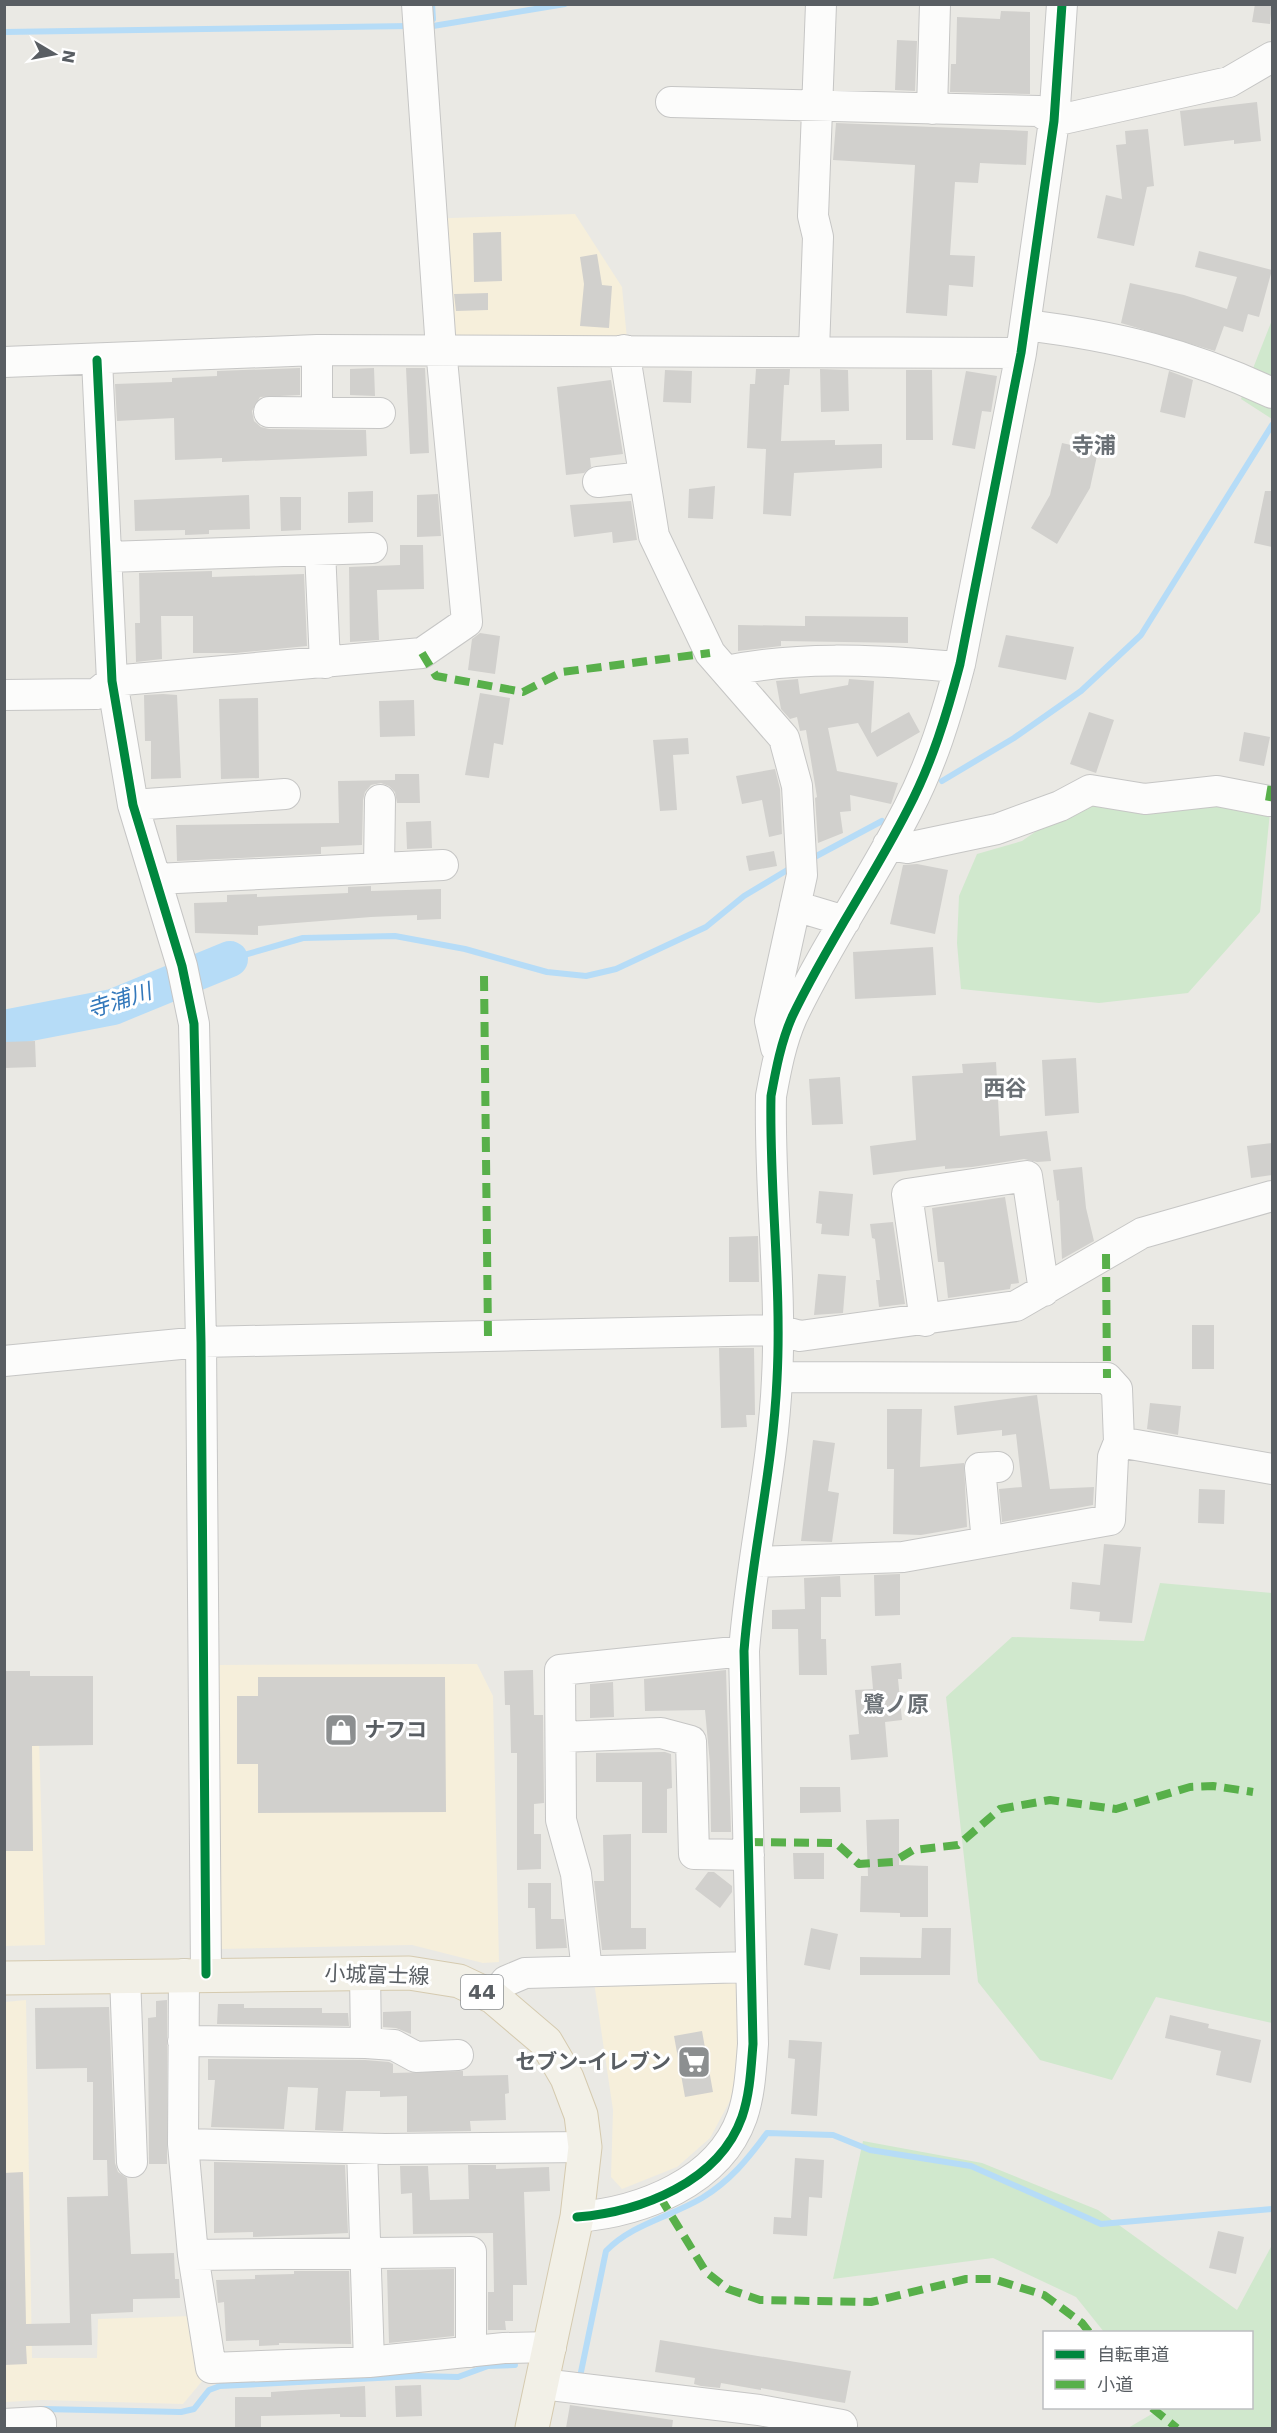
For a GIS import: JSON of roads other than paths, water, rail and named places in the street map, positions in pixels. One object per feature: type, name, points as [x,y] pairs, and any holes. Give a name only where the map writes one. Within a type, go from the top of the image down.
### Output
[{"type":"main road","name":"小城富士線","points":[[4,1978],[409,1973],[459,1982],[493,1997],[546,2043],[567,2078],[580,2115],[585,2147],[577,2217],[532,2428]]},
{"type":"street","points":[[814,351],[818,237],[813,216],[821,4]]},
{"type":"street","points":[[932,109],[935,4]]},
{"type":"street","points":[[577,2217],[602,2215],[660,2197],[686,2184],[718,2156],[742,2118],[750,2078],[753,2044],[744,1650],[773,1443],[777,1377],[778,1330],[770,1139],[771,1096],[778,1057],[792,1018],[908,809],[931,758],[948,712],[960,664],[1023,339],[1054,121],[1062,4]]},
{"type":"street","points":[[4,694],[96,694],[112,681],[422,653],[467,622],[441,349],[417,18]]},
{"type":"street","points":[[671,102],[1039,111],[1054,121],[1229,82],[1272,57]]},
{"type":"street","points":[[4,362],[317,350],[814,351],[1091,333],[1170,352],[1218,368],[1272,393]]},
{"type":"street","points":[[317,350],[317,412]]},
{"type":"street","points":[[624,350],[654,536],[710,653],[784,738],[797,786],[802,865],[770,1021],[778,1057]]},
{"type":"street","points":[[97,360],[112,681],[133,805],[186,979],[194,1024],[201,1342],[195,1974],[183,2041],[183,2144],[193,2255],[211,2368],[369,2362],[550,2347]]},
{"type":"street","points":[[269,412],[380,413]]},
{"type":"street","points":[[598,482],[644,477]]},
{"type":"street","points":[[106,557],[372,548]]},
{"type":"street","points":[[320,550],[325,663]]},
{"type":"street","points":[[726,671],[767,662],[808,660],[944,666],[960,664]]},
{"type":"street","points":[[888,845],[907,848],[997,829],[1060,806],[1090,790],[1145,799],[1216,791],[1269,801]]},
{"type":"street","points":[[133,805],[285,794]]},
{"type":"street","points":[[379,868],[380,800]]},
{"type":"street","points":[[156,879],[443,865]]},
{"type":"street","points":[[795,906],[845,921]]},
{"type":"street","points":[[925,1320],[907,1194],[1027,1176],[1044,1291]]},
{"type":"street","points":[[4,1361],[201,1342],[778,1330],[800,1336],[925,1320],[1016,1306],[1142,1233],[1272,1196]]},
{"type":"street","points":[[755,1562],[903,1557],[1110,1520],[1113,1457],[1119,1442],[1117,1389],[1107,1378],[777,1377]]},
{"type":"street","points":[[1119,1442],[1272,1469]]},
{"type":"street","points":[[987,1542],[980,1468],[998,1467]]},
{"type":"street","points":[[587,1971],[576,1874],[561,1820],[561,1670],[744,1650]]},
{"type":"street","points":[[561,1737],[661,1733],[691,1741],[694,1854],[749,1855]]},
{"type":"street","points":[[493,1997],[506,1981],[525,1973],[751,1967]]},
{"type":"street","points":[[364,1972],[366,2043]]},
{"type":"street","points":[[125,1976],[132,2162]]},
{"type":"street","points":[[183,2041],[366,2043],[394,2045],[416,2057],[458,2055]]},
{"type":"street","points":[[183,2144],[362,2149],[585,2147]]},
{"type":"street","points":[[362,2149],[369,2362]]},
{"type":"street","points":[[193,2255],[471,2252],[471,2352]]},
{"type":"street","points":[[542,2384],[701,2416],[759,2410],[842,2425]]},
{"type":"street","points":[[4,2424],[41,2422],[41,2428]]},
{"type":"waterway","points":[[432,4],[433,19]]},
{"type":"waterway","points":[[433,26],[565,4]]},
{"type":"waterway","points":[[4,32],[411,26]]},
{"type":"waterway","points":[[942,781],[1014,738],[1081,691],[1141,635],[1272,425]]},
{"type":"waterway","points":[[809,860],[882,821]]},
{"type":"waterway","points":[[230,959],[303,938],[395,936],[465,949],[547,972],[586,976],[616,969],[706,927],[744,896],[794,866]]},
{"type":"waterway","name":"寺浦川","points":[[4,1028],[113,1007],[230,959]]},
{"type":"waterway","points":[[581,2372],[606,2251],[627,2234],[690,2205],[712,2191],[738,2169],[767,2133],[833,2135],[870,2150],[971,2166],[1101,2224],[1272,2209]]},
{"type":"waterway","points":[[43,2409],[181,2412],[194,2409],[209,2390],[220,2386],[417,2376],[458,2377],[488,2366],[515,2365]]},
{"type":"place","name":"ナフコ","points":[[341,1730]]},
{"type":"place","name":"セブン-イレブン","points":[[694,2062]]},
{"type":"district","name":"寺浦","points":[[1094,445]]},
{"type":"district","name":"西谷","points":[[1005,1088]]},
{"type":"district","name":"鷺ノ原","points":[[896,1704]]}]
